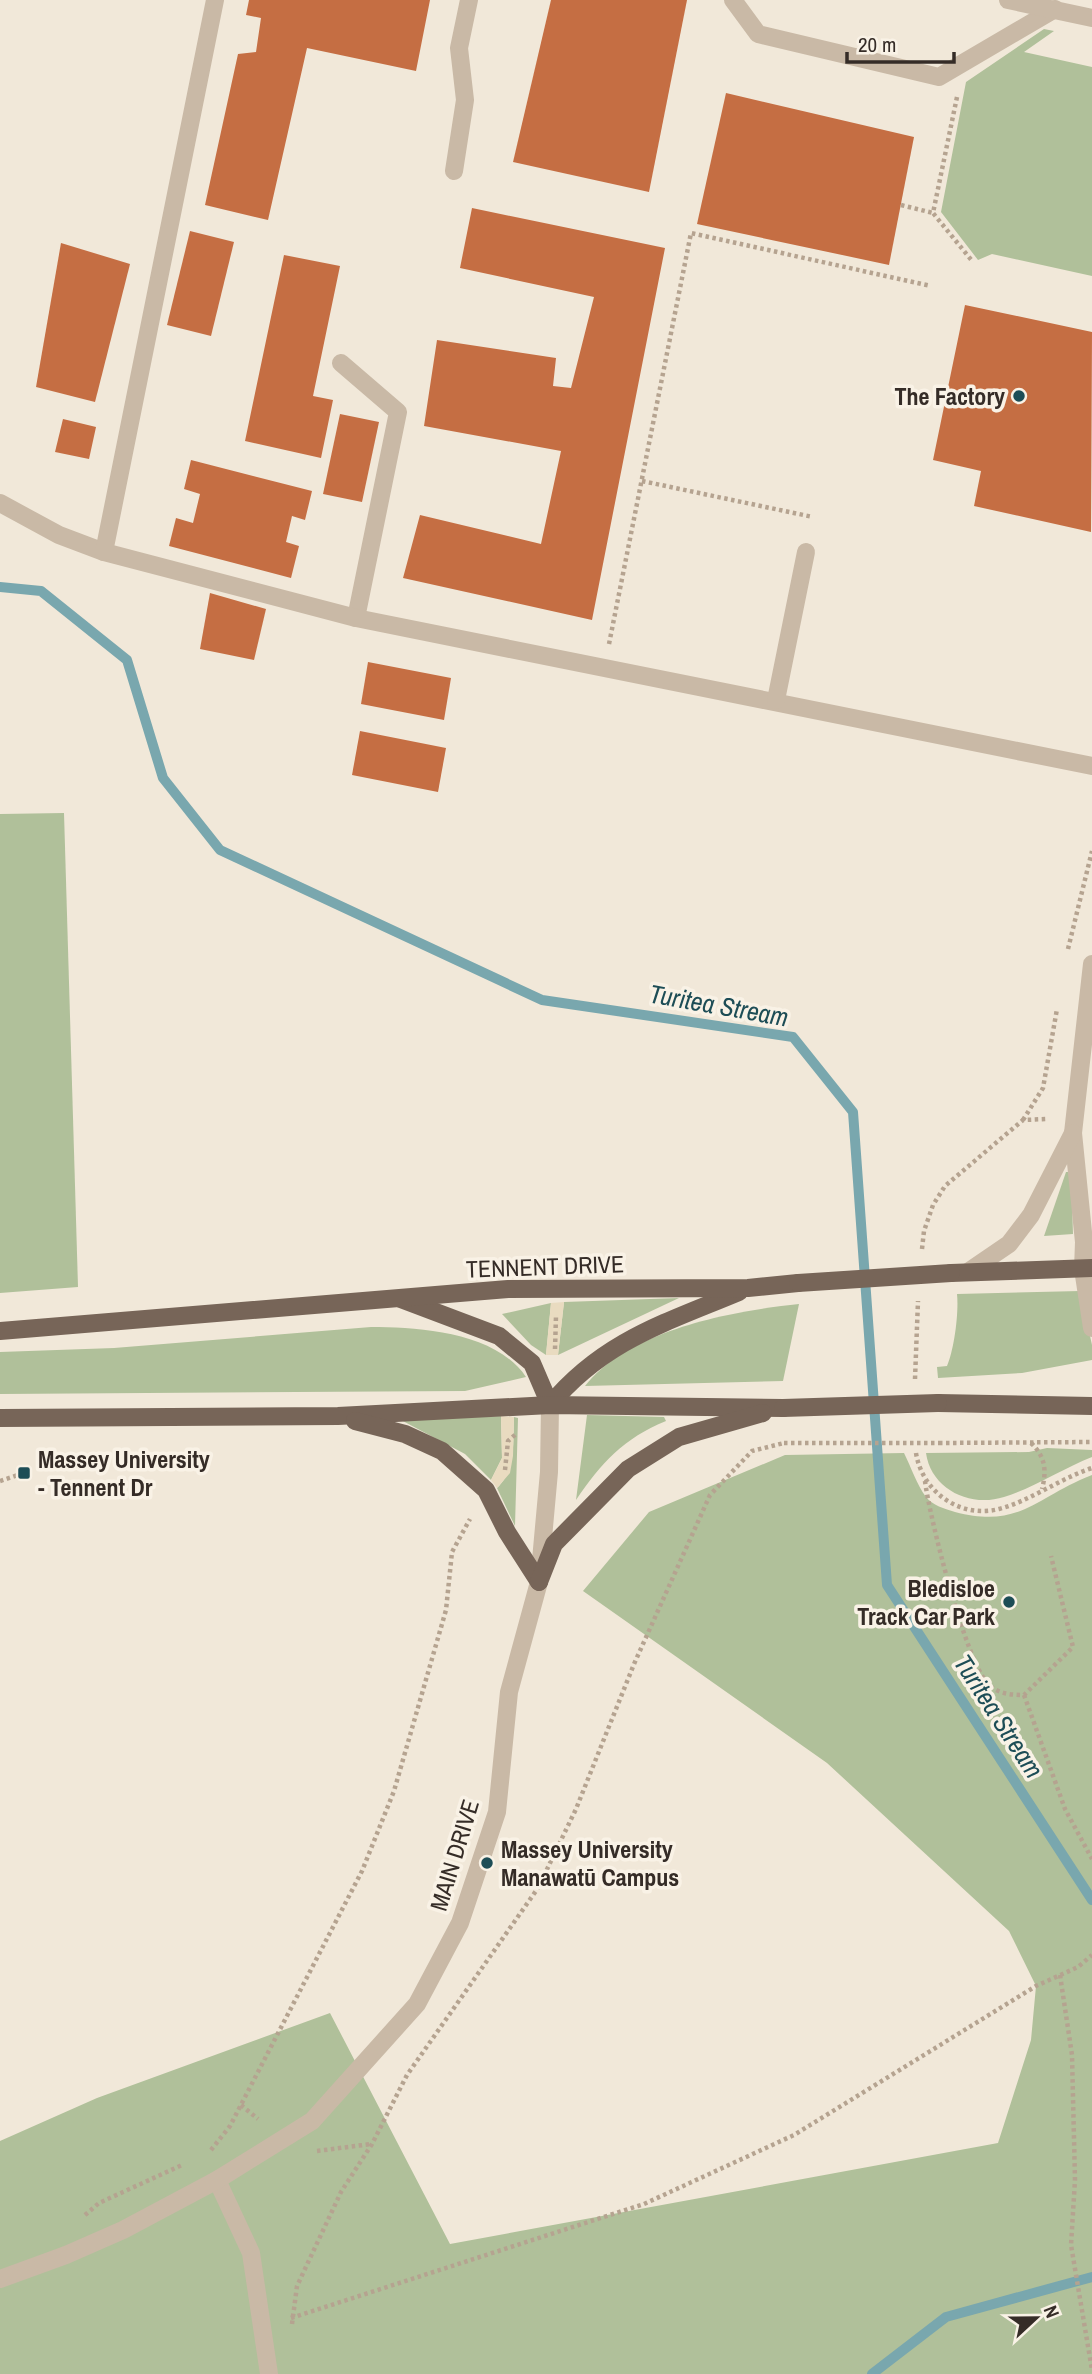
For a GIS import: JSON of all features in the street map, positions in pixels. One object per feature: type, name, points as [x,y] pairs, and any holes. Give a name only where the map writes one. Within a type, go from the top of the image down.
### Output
[{"type":"main road","name":"TENNENT DRIVE","points":[[0,1331],[397,1298],[558,1288],[748,1288],[960,1272],[1088,1269]]},
{"type":"main road","points":[[550,1405],[567,1384],[601,1354],[631,1337],[748,1288]]},
{"type":"main road","points":[[397,1298],[499,1336],[532,1363],[550,1405]]},
{"type":"main road","points":[[0,1418],[338,1416],[550,1405],[783,1408],[938,1403],[1092,1406]]},
{"type":"main road","points":[[539,1582],[554,1544],[628,1469],[679,1437],[783,1408]]},
{"type":"main road","points":[[338,1416],[405,1434],[442,1451],[486,1490],[539,1582]]},
{"type":"street","points":[[104,552],[215,0]]},
{"type":"street","points":[[454,171],[465,100],[459,48],[469,0]]},
{"type":"street","points":[[733,0],[758,34],[939,77],[1055,9]]},
{"type":"street","points":[[1008,0],[1092,18]]},
{"type":"street","points":[[341,363],[398,412],[356,618]]},
{"type":"street","points":[[0,503],[59,535],[104,552],[356,618],[604,669],[776,700],[1092,766]]},
{"type":"street","points":[[776,700],[806,552]]},
{"type":"street","points":[[1092,964],[1073,1133],[1092,1328]]},
{"type":"street","points":[[960,1272],[1009,1244],[1031,1215],[1073,1133]]},
{"type":"street","name":"MAIN DRIVE","points":[[0,2279],[66,2255],[122,2230],[218,2180],[312,2121],[417,2004],[460,1923],[497,1812],[509,1692],[539,1582],[549,1472],[550,1405]]},
{"type":"street","points":[[218,2180],[251,2253],[269,2374]]},
{"type":"path","points":[[933,212],[964,62]]},
{"type":"path","points":[[901,205],[933,212],[973,262]]},
{"type":"path","points":[[604,669],[691,233],[930,286]]},
{"type":"path","points":[[642,481],[813,517]]},
{"type":"path","points":[[922,1250],[924,1231],[933,1205],[945,1186],[1023,1120],[1048,1118]]},
{"type":"path","points":[[915,1379],[919,1296]]},
{"type":"path","points":[[1092,1442],[784,1443],[752,1451],[710,1495],[634,1664],[576,1809],[538,1888],[407,2075],[372,2144],[341,2192],[297,2286],[292,2318],[644,2204],[794,2135],[1036,1986],[1078,1966],[1092,1955]]},
{"type":"path","points":[[1030,1443],[1038,1450],[1045,1465],[1041,1490]]},
{"type":"path","points":[[916,1453],[925,1481],[929,1514],[974,1663],[989,1685],[1005,1695],[1024,1695],[1073,1647],[1051,1556]]},
{"type":"path","points":[[925,1481],[946,1501],[995,1510],[1061,1479],[1092,1468]]},
{"type":"path","points":[[0,1481],[24,1473]]},
{"type":"path","points":[[208,2153],[230,2126],[362,1871],[394,1791],[446,1610],[452,1552]]},
{"type":"path","points":[[1024,1695],[1065,1809],[1092,1859]]},
{"type":"path","points":[[1060,1975],[1072,2055],[1075,2180],[1071,2245],[1091,2372]]},
{"type":"path","points":[[241,2105],[258,2119]]},
{"type":"path","points":[[306,2153],[372,2144]]},
{"type":"path","points":[[99,2203],[184,2164]]},
{"type":"green space","points":[[1044,29],[1054,31],[1024,52],[1092,67],[1092,276],[992,254],[978,260],[941,212],[966,82]]},
{"type":"green space","points":[[64,813],[78,1287],[0,1293],[0,814]]},
{"type":"green space","points":[[1066,1172],[1071,1172],[1073,1234],[1044,1236]]},
{"type":"green space","points":[[1080,1291],[1092,1345],[1092,1360],[1022,1373],[938,1378],[937,1367],[947,1366],[952,1351],[957,1321],[957,1294]]},
{"type":"green space","points":[[679,1298],[558,1355],[564,1302]]},
{"type":"green space","points":[[551,1303],[546,1355],[531,1345],[502,1314]]},
{"type":"green space","points":[[799,1304],[783,1381],[585,1386],[604,1367],[654,1337],[713,1318]]},
{"type":"green space","points":[[371,1327],[411,1328],[476,1341],[513,1362],[526,1377],[465,1391],[0,1394],[0,1352],[114,1348]]},
{"type":"green space","points":[[587,1415],[664,1417],[666,1421],[638,1435],[615,1453],[576,1500]]},
{"type":"green space","points":[[501,1416],[502,1458],[491,1480],[465,1454],[401,1420]]},
{"type":"green space","points":[[514,1417],[518,1418],[515,1526],[497,1488],[508,1473]]},
{"type":"green space","points":[[1047,1448],[1092,1450],[1092,1457],[1025,1489],[991,1500],[966,1497],[944,1486],[929,1466],[926,1453],[1029,1452]]},
{"type":"green space","points":[[904,1453],[929,1500],[947,1510],[977,1516],[1012,1514],[1092,1475],[1092,2374],[0,2374],[0,2141],[97,2098],[330,2013],[450,2244],[998,2143],[1031,2040],[1036,1986],[1009,1931],[827,1763],[583,1591],[649,1512],[785,1455]]},
{"type":"shaded area","points":[[564,1302],[558,1355],[546,1355],[551,1303]]},
{"type":"shaded area","points":[[501,1416],[514,1417],[513,1456],[510,1473],[497,1488],[491,1480],[502,1458]]},
{"type":"building","points":[[249,0],[430,0],[416,71],[307,48],[268,220],[205,205],[238,54],[256,52],[261,18],[246,15]]},
{"type":"building","points":[[551,0],[687,0],[649,192],[513,162]]},
{"type":"building","points":[[726,93],[914,137],[889,265],[697,224]]},
{"type":"building","points":[[472,208],[665,248],[592,620],[403,578],[420,515],[541,544],[561,451],[424,426],[437,340],[556,358],[553,386],[571,388],[594,297],[460,268]]},
{"type":"building","points":[[190,231],[234,242],[211,336],[167,325]]},
{"type":"building","points":[[61,243],[130,264],[95,402],[36,387]]},
{"type":"building","points":[[284,255],[340,266],[313,396],[333,400],[321,458],[245,441]]},
{"type":"building","name":"The Factory","points":[[965,305],[1092,332],[1091,532],[974,506],[981,471],[933,460]]},
{"type":"building","points":[[340,414],[379,422],[362,502],[323,494]]},
{"type":"building","points":[[63,419],[96,427],[89,459],[55,452]]},
{"type":"building","points":[[191,460],[312,491],[305,520],[292,516],[286,542],[299,546],[291,578],[169,546],[176,518],[193,523],[200,494],[184,489]]},
{"type":"building","points":[[210,593],[266,609],[254,660],[200,649]]},
{"type":"building","points":[[368,662],[451,678],[444,720],[361,704]]},
{"type":"building","points":[[360,731],[446,748],[438,792],[352,775]]},
{"type":"waterway","name":"Turitea Stream","points":[[0,587],[41,591],[127,660],[163,778],[220,850],[542,1000],[793,1037],[853,1112],[887,1585],[1092,1900]]},
{"type":"waterway","name":"Turitea Stream","points":[[872,2374],[946,2317],[1092,2277]]},
{"type":"place","name":"The Factory","points":[[1019,396]]},
{"type":"place","name":"Massey University - Tennent Dr","points":[[24,1473]]},
{"type":"place","name":"Bledisloe Track Car Park","points":[[1009,1602]]},
{"type":"place","name":"Massey University Manawatū Campus","points":[[487,1863]]}]
